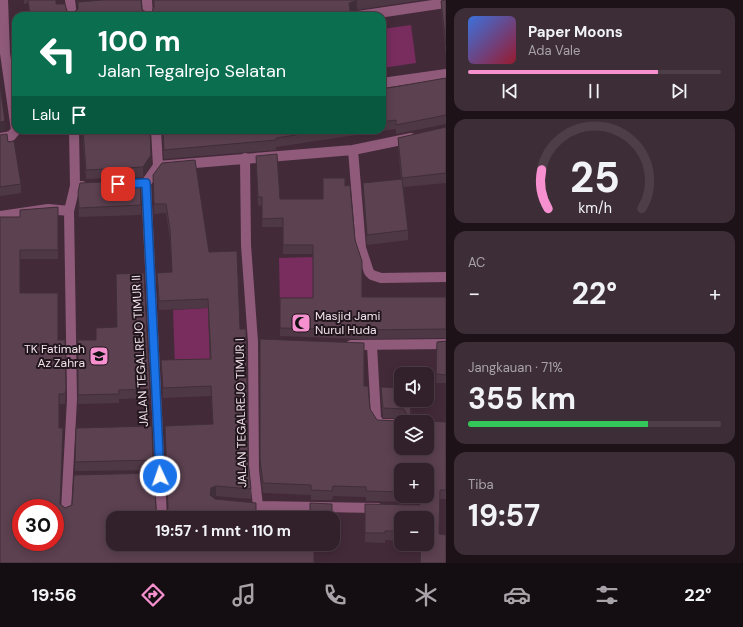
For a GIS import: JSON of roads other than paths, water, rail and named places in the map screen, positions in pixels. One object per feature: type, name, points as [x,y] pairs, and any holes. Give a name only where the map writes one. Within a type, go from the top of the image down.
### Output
[{"type":"street","points":[[3,0],[3,53],[12,106]]},
{"type":"street","points":[[70,0],[72,12]]},
{"type":"street","points":[[147,0],[148,12]]},
{"type":"street","points":[[385,12],[446,3]]},
{"type":"street","points":[[386,82],[446,74]]},
{"type":"street","points":[[0,138],[11,136],[13,134]]},
{"type":"street","points":[[66,511],[72,478],[69,211],[75,186],[74,134]]},
{"type":"street","points":[[156,134],[158,166],[352,150],[423,135]]},
{"type":"street","points":[[352,150],[361,248],[369,272],[376,277],[446,277]]},
{"type":"street","name":"JALAN TEGALREJO TIMUR I","points":[[245,158],[246,245],[257,342],[254,470],[258,506]]},
{"type":"street","name":"JALAN TEGALREJO TIMUR II","points":[[158,166],[142,183],[156,476],[161,511]]},
{"type":"street","points":[[75,186],[91,185]]},
{"type":"street","points":[[0,216],[48,209],[69,211]]},
{"type":"street","points":[[340,345],[372,346],[446,344]]},
{"type":"street","points":[[372,346],[376,418],[380,424],[394,424]]},
{"type":"street","points":[[244,505],[387,508]]},
{"type":"place","name":"Masjid Jami Nurul Huda","points":[[301,323]]},
{"type":"place","name":"TK Fatimah Az Zahra","points":[[99,356]]}]
